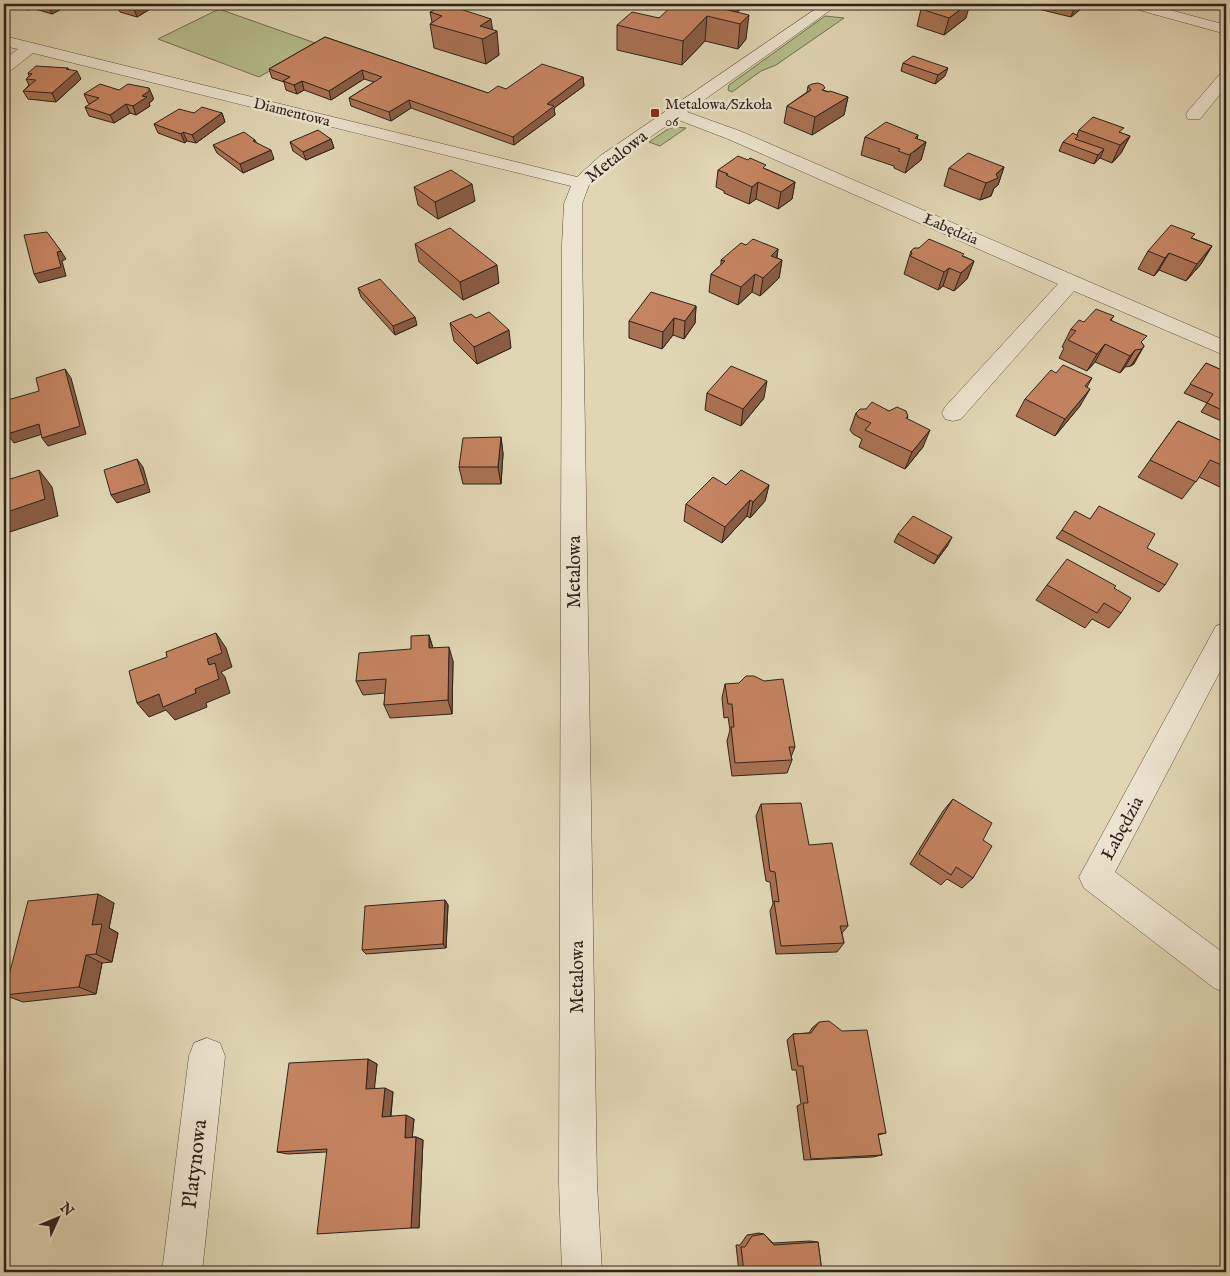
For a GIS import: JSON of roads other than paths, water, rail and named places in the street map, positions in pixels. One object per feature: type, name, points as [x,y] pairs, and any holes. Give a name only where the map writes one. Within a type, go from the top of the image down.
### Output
[{"type":"street","name":"Metalowa","points":[[582,1272],[578,1183],[573,204],[581,183],[606,160],[832,4]]},
{"type":"street","points":[[1133,4],[1226,30]]},
{"type":"street","name":"Diamentowa","points":[[4,40],[581,183]]},
{"type":"street","points":[[4,68],[32,47]]},
{"type":"street","points":[[1194,115],[1226,77]]},
{"type":"street","name":"Łabędzia","points":[[674,113],[734,135],[1226,349]]},
{"type":"street","points":[[953,413],[1072,281]]},
{"type":"street","name":"Łabędzia","points":[[1226,634],[1095,877],[1226,976]]},
{"type":"street","name":"Platynowa","points":[[182,1272],[207,1056]]},
{"type":"place","name":"Metalowa/Szkoła 06","points":[[655,113]]}]
